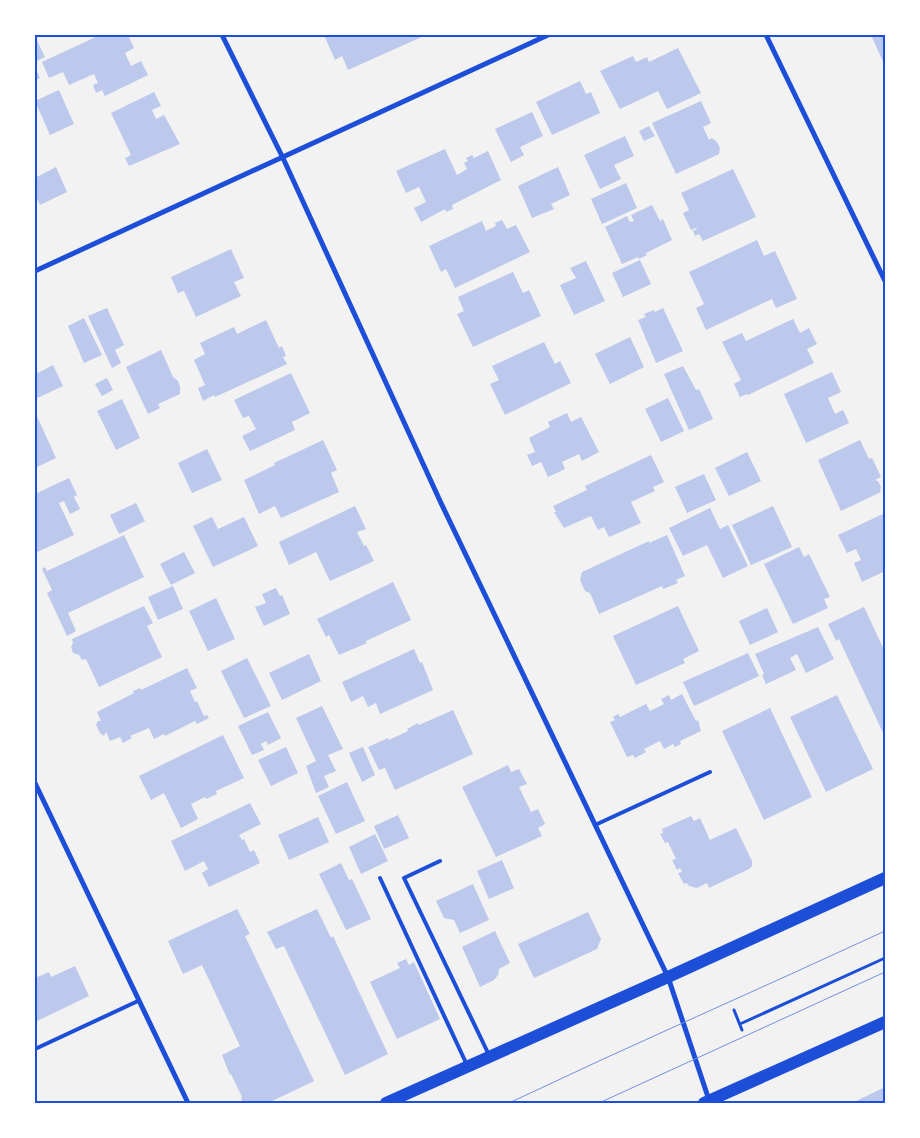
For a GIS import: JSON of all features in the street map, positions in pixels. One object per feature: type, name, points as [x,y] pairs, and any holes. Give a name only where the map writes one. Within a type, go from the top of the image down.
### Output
[{"type":"main road","points":[[386,1103],[885,878]]},
{"type":"main road","points":[[708,1102],[885,1022]]},
{"type":"street","points":[[222,35],[282,158],[441,503],[668,977],[708,1102]]},
{"type":"street","points":[[35,271],[548,35]]},
{"type":"street","points":[[766,35],[885,281]]},
{"type":"street","points":[[35,783],[188,1103]]},
{"type":"lane","points":[[595,824],[710,772]]},
{"type":"lane","points":[[440,861],[404,878],[490,1057]]},
{"type":"lane","points":[[380,878],[468,1067]]},
{"type":"lane","points":[[35,1049],[138,1001]]},
{"type":"path","points":[[740,1024],[885,958]]},
{"type":"path","points":[[734,1010],[742,1030]]},
{"type":"building","points":[[100,35],[128,35],[134,48],[125,53],[131,66],[141,61],[148,75],[105,96],[102,90],[96,93],[93,85],[98,83],[94,74],[69,85],[63,72],[49,78],[42,62]]},
{"type":"building","points":[[324,35],[426,35],[348,70],[342,56],[335,60]]},
{"type":"building","points":[[871,35],[885,35],[885,66]]},
{"type":"building","points":[[35,36],[45,57],[35,62]]},
{"type":"building","points":[[678,48],[701,93],[667,109],[658,91],[620,109],[600,71],[633,56],[636,62],[647,57],[649,62]]},
{"type":"building","points":[[35,67],[40,78],[35,80]]},
{"type":"building","points":[[580,81],[586,94],[591,92],[600,113],[552,135],[536,102]]},
{"type":"building","points":[[59,90],[74,124],[50,135],[35,101]]},
{"type":"building","points":[[154,92],[161,106],[152,110],[156,119],[164,115],[180,144],[129,166],[125,158],[131,155],[111,113]]},
{"type":"building","points":[[701,101],[711,123],[703,127],[709,140],[712,138],[717,142],[720,148],[719,154],[676,174],[652,123]]},
{"type":"building","points":[[532,112],[543,136],[520,147],[524,155],[511,162],[495,129]]},
{"type":"building","points":[[649,126],[655,136],[644,141],[639,131]]},
{"type":"building","points":[[625,136],[634,156],[614,165],[621,179],[600,189],[584,155]]},
{"type":"building","points":[[445,149],[457,175],[467,169],[464,163],[468,161],[466,158],[472,155],[474,158],[488,151],[501,180],[452,205],[453,209],[446,212],[445,209],[421,222],[414,208],[426,202],[419,187],[406,193],[396,171]]},
{"type":"building","points":[[56,167],[67,192],[40,205],[35,194],[35,178]]},
{"type":"building","points":[[558,167],[570,195],[551,204],[554,209],[532,218],[518,186]]},
{"type":"building","points":[[733,169],[756,217],[703,241],[699,234],[695,236],[693,231],[697,229],[691,230],[683,213],[689,210],[681,193]]},
{"type":"building","points":[[626,183],[637,208],[602,224],[591,199]]},
{"type":"building","points":[[652,205],[660,221],[663,219],[672,240],[646,253],[647,255],[639,259],[638,257],[622,264],[605,227],[627,216],[630,222],[634,221],[631,215]]},
{"type":"building","points":[[502,220],[507,229],[516,225],[530,252],[455,288],[446,269],[441,272],[429,246],[482,221],[486,231],[496,226],[495,223]]},
{"type":"building","points":[[757,240],[764,256],[775,251],[797,299],[776,308],[772,299],[706,330],[696,308],[704,304],[689,272]]},
{"type":"building","points":[[231,249],[244,278],[234,282],[241,296],[196,317],[184,291],[178,293],[171,277]]},
{"type":"building","points":[[640,260],[651,284],[623,297],[612,273]]},
{"type":"building","points":[[586,261],[605,301],[574,315],[560,285],[576,278],[570,268]]},
{"type":"building","points":[[513,272],[523,293],[529,290],[541,316],[473,347],[457,314],[464,311],[458,297]]},
{"type":"building","points":[[107,308],[124,345],[115,350],[121,363],[112,368],[88,316]]},
{"type":"building","points":[[663,308],[683,351],[656,363],[638,320],[646,317],[644,314]]},
{"type":"building","points":[[84,318],[102,355],[84,363],[68,326]]},
{"type":"building","points":[[793,319],[800,333],[809,328],[817,344],[807,349],[814,363],[748,395],[740,397],[734,384],[741,380],[722,342],[742,333],[746,341]]},
{"type":"building","points":[[266,320],[279,348],[282,346],[286,356],[283,357],[287,364],[203,401],[198,388],[205,385],[194,360],[205,354],[200,343],[234,327],[237,334]]},
{"type":"building","points":[[630,337],[644,367],[610,384],[595,354]]},
{"type":"building","points":[[544,342],[555,364],[560,361],[571,383],[505,415],[490,384],[499,380],[492,366]]},
{"type":"building","points":[[161,350],[173,377],[178,381],[180,394],[158,404],[160,408],[148,414],[126,367]]},
{"type":"building","points":[[53,365],[63,386],[35,399],[35,367],[38,373]]},
{"type":"building","points":[[683,366],[696,390],[699,389],[713,419],[689,430],[664,374]]},
{"type":"building","points":[[832,372],[841,392],[828,398],[835,414],[843,410],[849,423],[806,443],[784,394]]},
{"type":"building","points":[[291,373],[310,413],[292,422],[295,430],[250,451],[242,436],[256,429],[249,416],[243,418],[234,400]]},
{"type":"building","points":[[107,378],[113,390],[102,396],[95,384]]},
{"type":"building","points":[[668,398],[684,431],[661,442],[645,409]]},
{"type":"building","points":[[122,399],[140,438],[116,450],[97,411]]},
{"type":"building","points":[[35,412],[56,458],[35,468]]},
{"type":"building","points":[[567,413],[571,422],[581,417],[599,452],[582,461],[579,454],[562,462],[565,469],[548,477],[541,462],[532,466],[527,455],[535,452],[529,438],[550,427],[548,422]]},
{"type":"building","points":[[323,440],[337,470],[331,473],[339,492],[281,518],[275,506],[259,514],[244,480],[275,465],[274,463]]},
{"type":"building","points":[[860,440],[869,459],[872,458],[881,477],[875,480],[878,481],[881,487],[881,492],[841,511],[818,460]]},
{"type":"building","points":[[207,449],[222,480],[192,493],[178,463]]},
{"type":"building","points":[[747,452],[761,481],[729,496],[715,468]]},
{"type":"building","points":[[651,455],[664,482],[653,487],[655,491],[631,502],[641,523],[609,537],[604,527],[598,530],[591,516],[564,528],[554,512],[556,512],[553,506],[587,490],[585,486]]},
{"type":"building","points":[[704,474],[716,500],[687,513],[675,487]]},
{"type":"building","points":[[69,478],[77,495],[74,497],[80,509],[70,514],[64,501],[59,503],[74,535],[35,553],[35,494]]},
{"type":"building","points":[[136,503],[145,521],[119,534],[110,515]]},
{"type":"building","points":[[355,506],[366,529],[357,532],[374,561],[330,581],[316,552],[289,565],[279,542]]},
{"type":"building","points":[[773,506],[792,547],[751,565],[732,525]]},
{"type":"building","points":[[710,508],[720,529],[728,525],[748,566],[723,578],[707,545],[683,556],[669,528]]},
{"type":"building","points":[[885,513],[885,571],[862,582],[854,563],[861,560],[856,549],[847,553],[838,535]]},
{"type":"building","points":[[212,517],[218,529],[244,517],[258,546],[213,567],[193,526]]},
{"type":"building","points":[[124,535],[144,577],[68,613],[76,631],[67,636],[47,593],[52,590],[42,569],[45,567],[47,571]]},
{"type":"building","points":[[667,535],[685,576],[676,580],[678,583],[663,589],[662,586],[599,614],[590,593],[585,591],[580,580],[582,572],[649,541],[649,543]]},
{"type":"building","points":[[799,547],[804,557],[809,554],[830,597],[824,599],[828,608],[793,624],[764,564]]},
{"type":"building","points":[[184,552],[195,573],[171,585],[160,564]]},
{"type":"building","points":[[393,582],[411,620],[339,655],[329,635],[326,637],[317,619]]},
{"type":"building","points":[[173,586],[183,609],[158,620],[148,597]]},
{"type":"building","points":[[276,588],[280,596],[282,595],[290,614],[264,626],[255,607],[266,603],[262,594]]},
{"type":"building","points":[[216,598],[235,639],[208,651],[189,611]]},
{"type":"building","points":[[144,606],[153,623],[147,626],[162,657],[99,687],[86,659],[82,660],[79,655],[73,653],[71,647],[72,639]]},
{"type":"building","points":[[678,606],[699,651],[683,659],[685,663],[636,685],[613,636]]},
{"type":"building","points":[[864,607],[885,652],[885,737],[839,639],[836,641],[828,624]]},
{"type":"building","points":[[767,608],[778,632],[750,645],[739,621]]},
{"type":"building","points":[[818,627],[834,659],[806,673],[797,654],[790,658],[796,670],[766,684],[762,675],[764,674],[755,654]]},
{"type":"building","points":[[414,649],[420,663],[422,662],[433,690],[380,714],[376,703],[368,707],[363,696],[351,702],[342,682]]},
{"type":"building","points":[[748,653],[759,676],[694,706],[683,682]]},
{"type":"building","points":[[309,654],[321,681],[282,700],[269,673]]},
{"type":"building","points":[[247,658],[271,706],[244,718],[221,671]]},
{"type":"building","points":[[187,668],[197,688],[190,691],[204,716],[207,715],[209,718],[197,724],[195,721],[165,736],[164,734],[154,739],[149,728],[130,736],[132,738],[123,743],[120,737],[110,741],[106,732],[104,736],[100,733],[96,725],[98,721],[101,721],[97,712],[134,693],[133,691],[140,688],[141,690]]},
{"type":"building","points":[[682,694],[696,721],[698,720],[701,731],[680,741],[681,744],[675,747],[673,744],[664,749],[660,741],[644,749],[646,752],[635,758],[633,755],[627,757],[610,722],[615,720],[613,717],[618,714],[620,717],[646,704],[650,711],[664,704],[661,699],[669,695],[671,700]]},
{"type":"building","points":[[837,695],[873,769],[826,792],[790,717]]},
{"type":"building","points":[[322,706],[343,749],[328,755],[336,771],[324,776],[329,787],[316,793],[306,766],[316,761],[296,718]]},
{"type":"building","points":[[770,708],[812,797],[764,820],[722,731]]},
{"type":"building","points":[[453,710],[473,754],[395,790],[385,768],[379,770],[368,747],[408,731],[407,729],[418,723],[419,725]]},
{"type":"building","points":[[268,712],[281,738],[268,745],[266,741],[261,744],[264,750],[252,755],[238,726]]},
{"type":"building","points":[[223,735],[244,778],[216,791],[217,794],[206,799],[205,797],[191,804],[198,819],[181,828],[164,793],[151,800],[139,776]]},
{"type":"building","points":[[286,747],[298,773],[271,786],[258,760]]},
{"type":"building","points":[[363,747],[375,775],[362,782],[349,753]]},
{"type":"building","points":[[508,765],[511,772],[519,769],[527,784],[519,787],[531,812],[538,809],[545,824],[538,828],[542,836],[496,857],[462,787]]},
{"type":"building","points":[[347,782],[365,821],[336,834],[318,796]]},
{"type":"building","points":[[250,803],[261,824],[239,835],[242,840],[244,839],[250,852],[254,850],[260,863],[209,887],[202,873],[208,869],[204,861],[185,871],[171,841]]},
{"type":"building","points":[[398,815],[409,838],[384,849],[374,826]]},
{"type":"building","points":[[691,816],[694,821],[700,818],[710,840],[736,828],[752,861],[752,866],[709,888],[707,883],[697,888],[689,886],[687,883],[684,884],[678,873],[682,872],[680,868],[677,870],[672,860],[676,859],[668,842],[665,843],[660,834],[663,833],[662,829]]},
{"type":"building","points":[[318,817],[329,842],[289,860],[278,835]]},
{"type":"building","points":[[375,834],[388,861],[361,874],[349,847]]},
{"type":"building","points":[[502,860],[514,888],[489,899],[477,871]]},
{"type":"building","points":[[341,863],[349,880],[352,879],[371,919],[346,930],[319,874]]},
{"type":"building","points":[[473,884],[489,920],[460,933],[454,920],[444,918],[436,901]]},
{"type":"building","points":[[237,909],[250,934],[245,936],[314,1081],[268,1103],[243,1103],[222,1055],[240,1046],[202,965],[183,974],[168,941]]},
{"type":"building","points":[[317,909],[331,938],[333,936],[388,1054],[345,1075],[284,946],[276,949],[267,932]]},
{"type":"building","points":[[588,912],[601,939],[597,949],[534,978],[518,944]]},
{"type":"building","points":[[495,931],[510,963],[499,969],[498,975],[494,980],[480,987],[462,947]]},
{"type":"building","points":[[406,959],[409,965],[414,962],[440,1019],[397,1039],[370,982],[400,968],[397,963]]},
{"type":"building","points":[[75,966],[89,996],[35,1022],[35,978],[49,972],[51,977]]},
{"type":"building","points":[[885,1087],[885,1103],[852,1103]]},
{"type":"tram line","points":[[509,1103],[885,931]]},
{"type":"tram line","points":[[599,1103],[885,972]]}]
